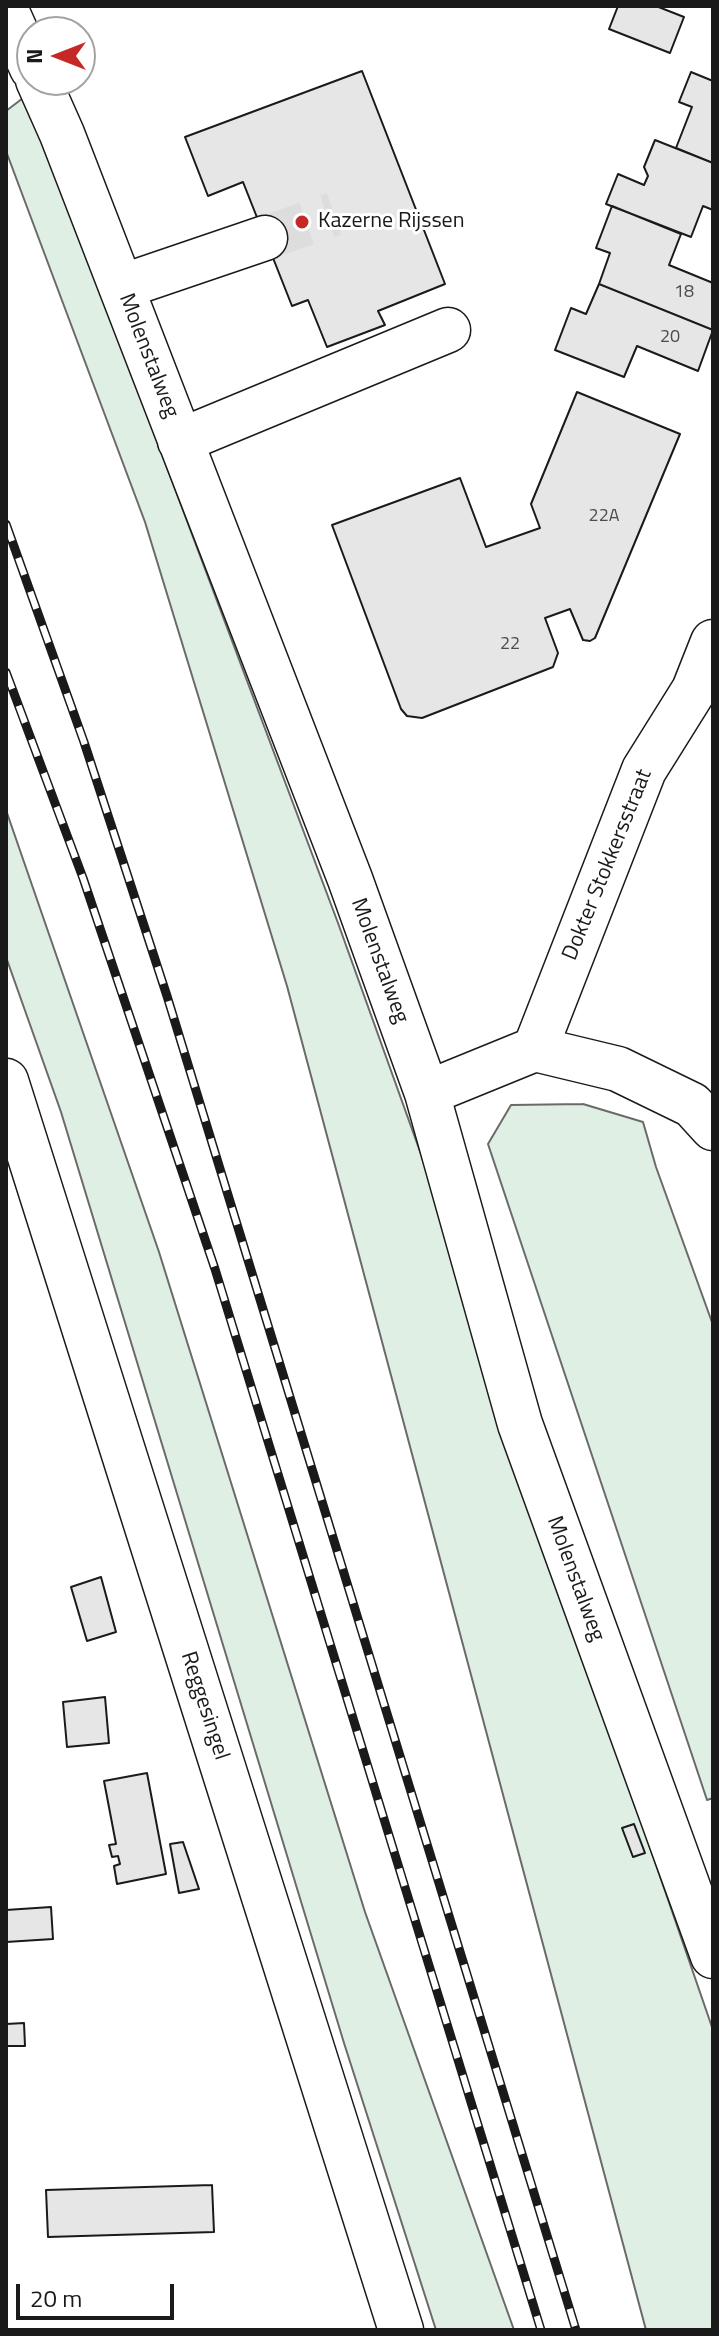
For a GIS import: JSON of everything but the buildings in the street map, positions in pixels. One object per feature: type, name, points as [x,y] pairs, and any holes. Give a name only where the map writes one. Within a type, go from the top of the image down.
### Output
[{"type":"street","points":[[6,10],[16,32]]},
{"type":"street","name":"Molenstalweg","points":[[45,96],[350,879],[427,1093],[520,1424],[695,1851],[713,1956]]},
{"type":"street","points":[[121,287],[265,238]]},
{"type":"street","points":[[180,441],[448,330]]},
{"type":"street","name":"Dokter Stokkersstraat","points":[[535,1049],[644,770],[694,690],[713,642]]},
{"type":"street","points":[[427,1093],[535,1049],[618,1069],[692,1105],[713,1128]]},
{"type":"street","name":"Reggesingel","points":[[6,1081],[401,2330]]},
{"type":"green space","points":[[27,96],[338,923],[422,1157],[493,1392],[713,2030],[713,2330],[646,2330],[287,986],[145,522],[6,151],[6,111]]},
{"type":"green space","points":[[6,810],[159,1252],[365,1912],[514,2330],[436,2330],[344,2043],[61,1112],[6,957]]},
{"type":"green space","points":[[583,1104],[643,1122],[713,1325],[713,1798],[707,1800],[488,1144],[511,1105]]},
{"type":"tunnel","points":[[265,238],[334,214]]},
{"type":"railway","points":[[6,524],[84,742],[167,996],[576,2330]]},
{"type":"railway","points":[[6,672],[83,878],[215,1269],[541,2330]]},
{"type":"place","name":"Kazerne Rijssen","points":[[302,222]]}]
